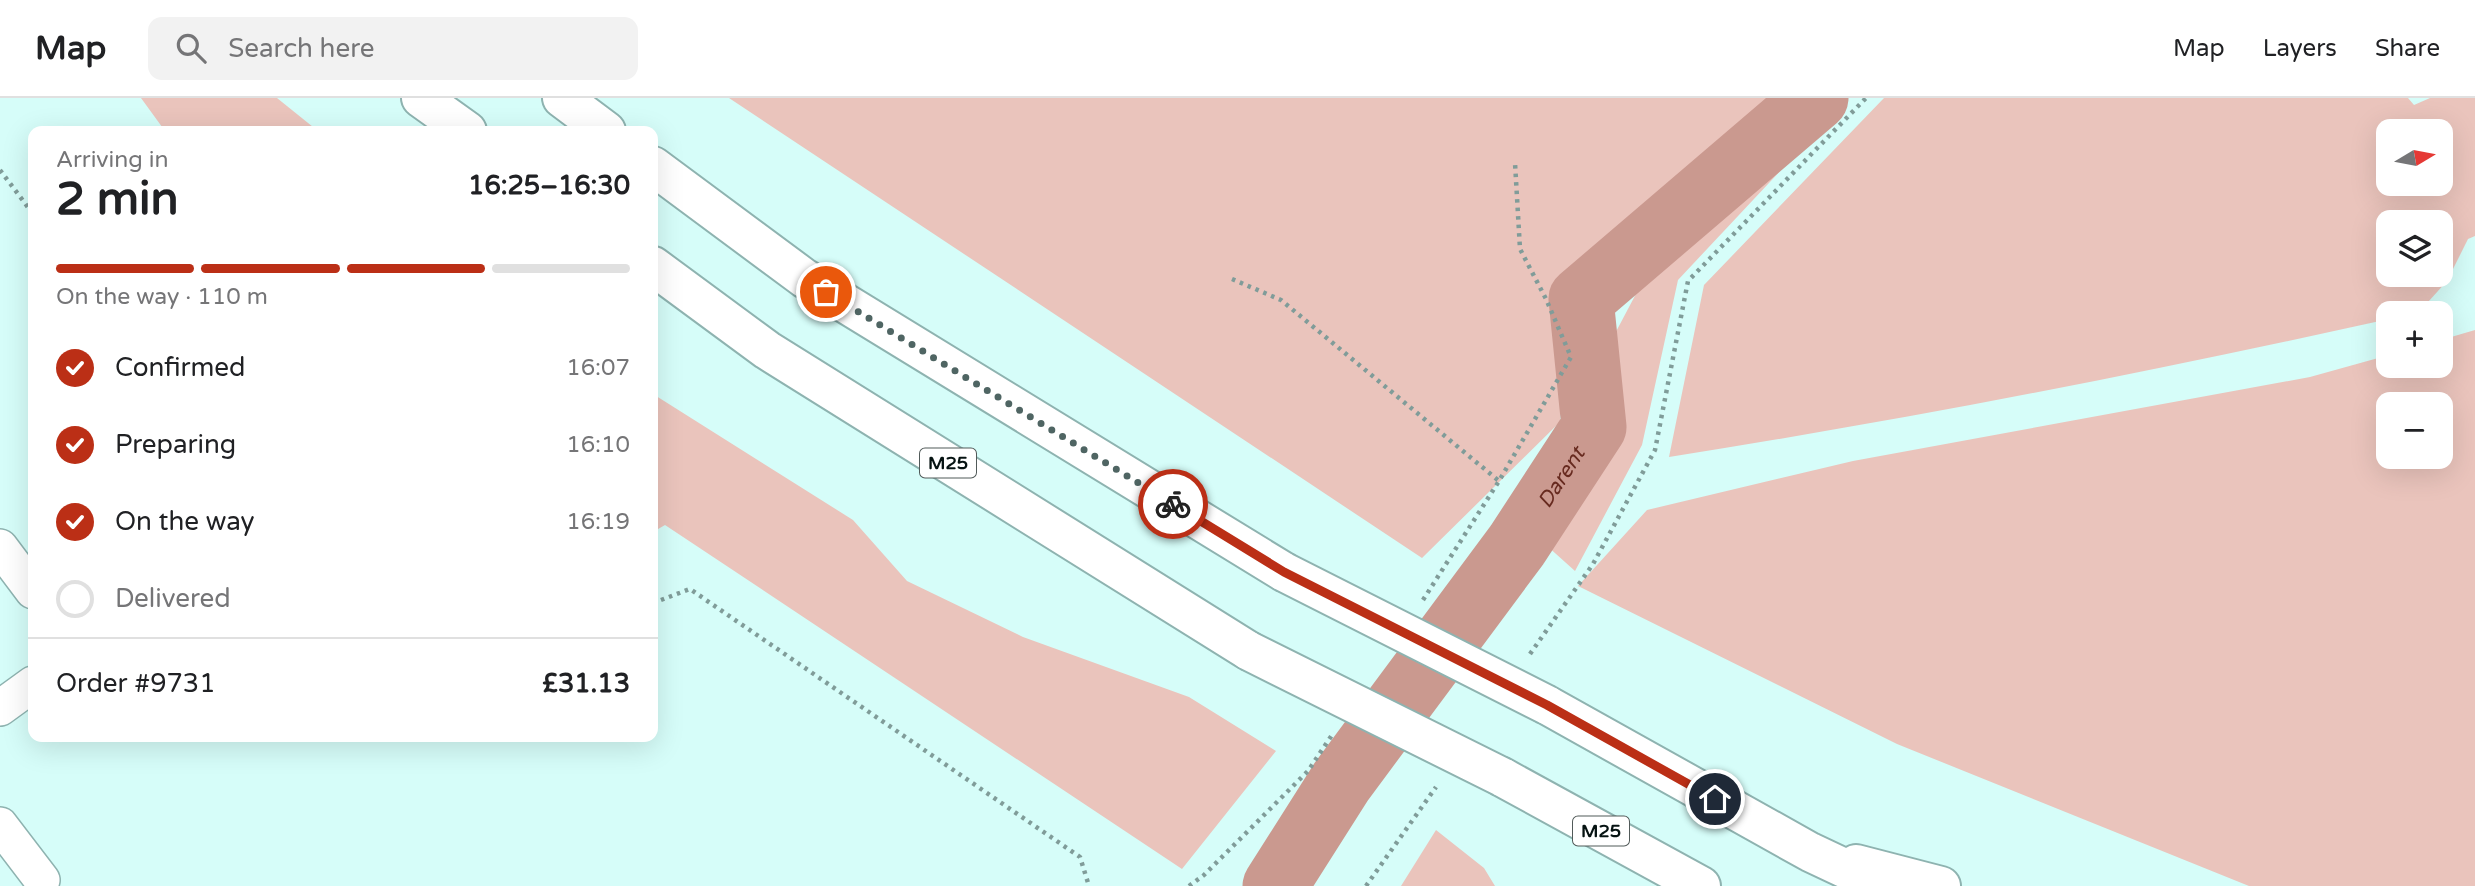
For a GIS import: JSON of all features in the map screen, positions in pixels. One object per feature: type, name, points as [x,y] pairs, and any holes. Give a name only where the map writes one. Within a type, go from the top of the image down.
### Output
[{"type":"highway","points":[[421,98],[460,126]]},
{"type":"highway","points":[[562,98],[599,126]]},
{"type":"highway","points":[[658,170],[804,278],[1284,572],[1547,705],[1810,852],[1882,886]]},
{"type":"highway","name":"M25","points":[[658,270],[767,350],[1249,650],[1502,777],[1701,886]]},
{"type":"highway","points":[[1810,852],[1941,886]]},
{"type":"street","points":[[0,547],[28,583]]},
{"type":"street","points":[[0,708],[28,688]]},
{"type":"street","points":[[0,825],[42,880]]},
{"type":"path","points":[[1593,564],[1655,450],[1688,281],[1866,98]]},
{"type":"path","points":[[1440,577],[1571,356],[1520,249],[1516,163]]},
{"type":"path","points":[[0,170],[28,207]]},
{"type":"path","points":[[1232,279],[1281,300],[1499,481]]},
{"type":"path","points":[[658,601],[690,589],[1080,857],[1089,886]]},
{"type":"path","points":[[1189,886],[1208,872],[1308,771]]},
{"type":"shaded area","points":[[141,98],[277,98],[312,126],[161,126]]},
{"type":"shaded area","points":[[729,98],[1794,98],[1755,131],[1708,159],[1561,282],[1560,422],[1422,558]]},
{"type":"shaded area","points":[[1884,98],[2408,98],[2414,105],[2430,98],[2475,98],[2475,236],[2468,239],[2453,269],[2453,210],[2376,210],[2376,287],[2442,287],[2429,301],[2376,301],[2376,322],[2210,358],[1850,427],[1669,457],[1704,285]]},
{"type":"shaded area","points":[[1769,153],[1792,153],[1782,169],[1678,280],[1642,445],[1575,571],[1536,536],[1608,437],[1610,343],[1656,256]]},
{"type":"shaded area","points":[[2475,330],[2475,886],[2249,886],[1897,744],[1578,586],[1647,510],[1853,461],[2310,377],[2376,359],[2376,378],[2453,378],[2453,336]]},
{"type":"shaded area","points":[[658,397],[853,520],[907,581],[1023,637],[1189,697],[1276,751],[1182,869],[665,525],[658,529]]},
{"type":"shaded area","points":[[1436,830],[1484,868],[1495,886],[1401,886]]},
{"type":"waterway","name":"Darent","points":[[1275,886],[1341,782],[1517,545],[1594,427],[1581,299],[1816,98]]},
{"type":"way so far","points":[[826,292],[1173,504]]},
{"type":"route","points":[[1173,504],[1284,572],[1547,705],[1715,799]]}]
